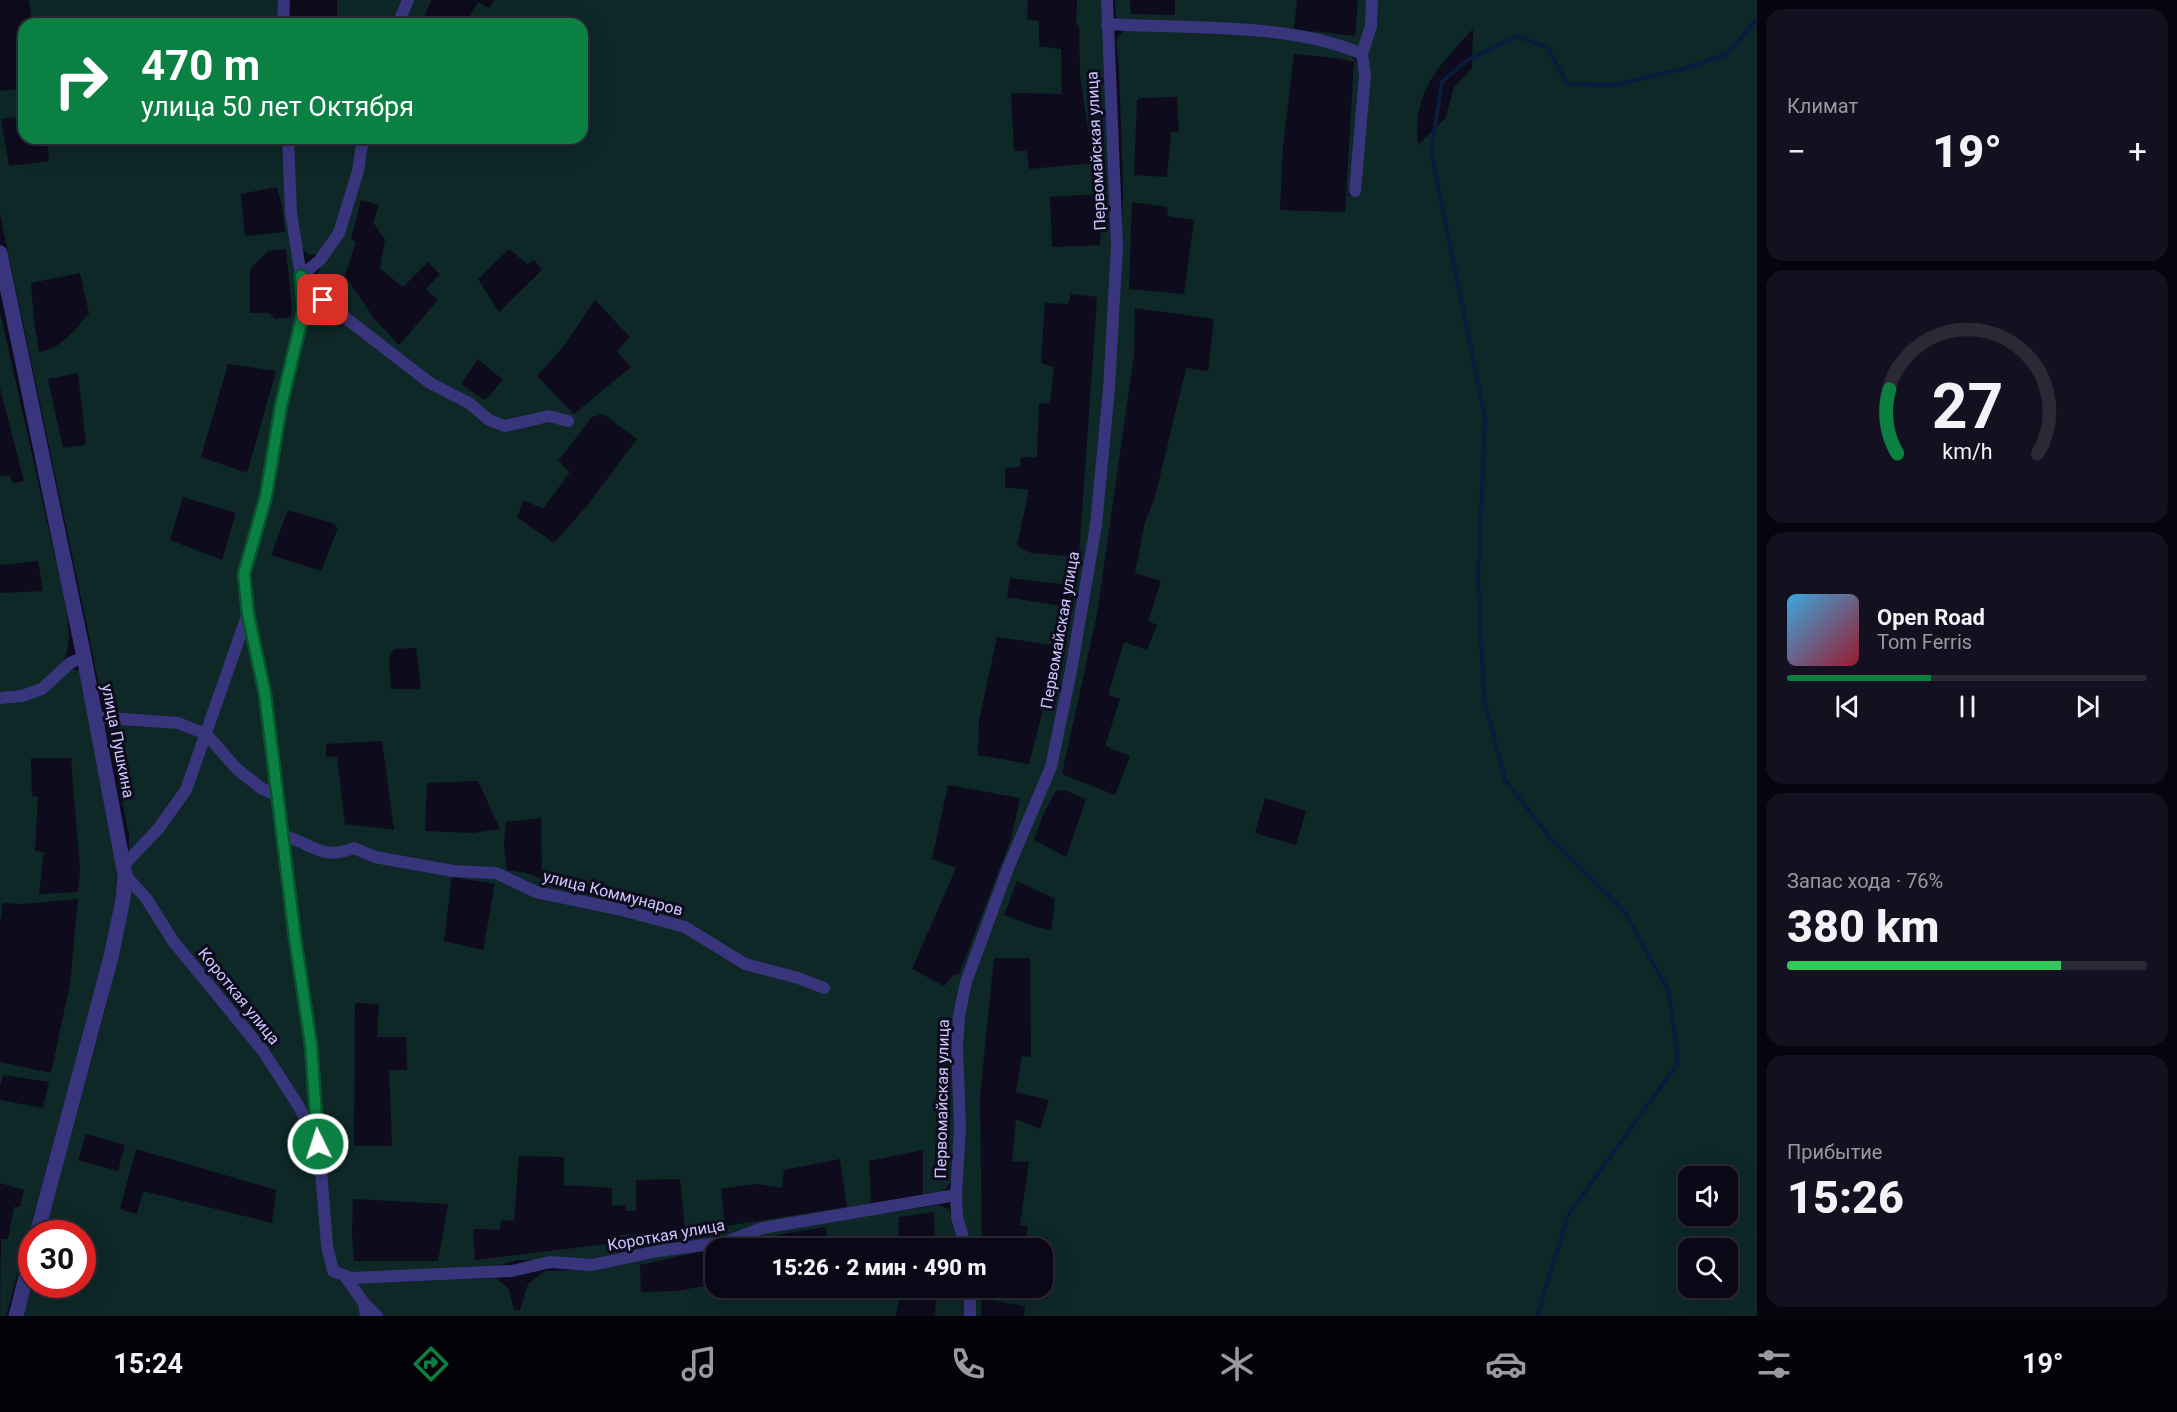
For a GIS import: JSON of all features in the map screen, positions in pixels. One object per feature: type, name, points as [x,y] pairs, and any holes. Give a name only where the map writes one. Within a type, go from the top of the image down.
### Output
[{"type":"street","points":[[283,18],[284,0]]},
{"type":"street","points":[[400,18],[408,0]]},
{"type":"street","name":"Первомайская улица","points":[[963,1238],[957,1217],[956,1196],[960,1128],[957,1046],[961,1005],[966,982],[1008,868],[1051,767],[1071,671],[1096,525],[1109,389],[1117,246],[1107,0]]},
{"type":"street","points":[[1355,191],[1365,75],[1362,54],[1371,26],[1372,0]]},
{"type":"street","points":[[1107,24],[1206,27],[1284,34],[1331,42],[1362,54]]},
{"type":"street","points":[[288,144],[291,213],[304,309],[281,406],[266,496],[244,574],[248,614],[265,694],[295,938],[311,1045],[327,1246],[333,1271],[344,1275],[365,1310],[377,1316]]},
{"type":"street","points":[[301,276],[320,260],[339,233],[358,171],[362,144]]},
{"type":"street","name":"улица Пушкина","points":[[0,253],[84,657],[124,870],[123,899],[111,957],[40,1220]]},
{"type":"street","points":[[301,276],[312,291],[326,303],[430,383],[469,402],[489,420],[505,426],[549,416],[568,421]]},
{"type":"street","points":[[124,870],[186,790],[248,614]]},
{"type":"street","points":[[0,698],[22,696],[42,689],[70,663],[84,657]]},
{"type":"street","points":[[95,717],[178,723],[206,734],[237,769],[261,788],[279,796]]},
{"type":"street","name":"улица Коммунаров","points":[[284,836],[298,840],[323,853],[340,853],[354,848],[375,857],[453,871],[496,873],[536,892],[618,909],[685,927],[744,964],[798,978],[824,988]]},
{"type":"street","name":"Короткая улица","points":[[124,870],[146,898],[173,941],[263,1051],[298,1105],[318,1144]]},
{"type":"street","name":"Короткая улица","points":[[344,1275],[351,1278],[512,1271],[550,1262],[592,1265],[658,1251],[726,1242],[762,1228],[956,1196]]},
{"type":"street","points":[[16,1316],[21,1298]]},
{"type":"street","points":[[970,1298],[970,1316]]},
{"type":"green space","points":[[29,0],[279,0],[278,18],[31,18]]},
{"type":"green space","points":[[337,0],[406,0],[398,18],[337,18]]},
{"type":"green space","points":[[411,0],[432,0],[423,18],[404,18]]},
{"type":"green space","points":[[495,0],[1028,0],[1027,19],[1039,21],[1039,46],[1061,49],[1062,94],[1011,93],[1014,151],[1027,151],[1029,169],[1093,163],[1080,75],[1079,25],[1076,25],[1077,0],[1102,0],[1107,138],[1111,169],[1111,264],[1097,489],[1061,703],[1045,768],[991,901],[964,976],[954,1012],[953,1051],[957,1134],[953,1176],[947,1188],[927,1197],[759,1225],[726,1237],[675,1243],[600,1259],[517,1260],[491,1268],[356,1273],[356,1283],[496,1278],[509,1289],[514,1310],[520,1310],[528,1284],[544,1271],[593,1269],[659,1254],[705,1248],[705,1252],[640,1265],[641,1292],[677,1291],[705,1286],[705,1298],[900,1298],[896,1316],[22,1316],[26,1298],[96,1298],[96,1220],[48,1220],[107,1003],[129,901],[129,835],[0,214],[0,91],[18,89],[18,117],[1,119],[9,166],[49,161],[48,144],[284,144],[290,221],[299,286],[296,317],[274,432],[241,574],[243,604],[253,606],[249,573],[270,488],[308,298],[318,272],[343,231],[355,196],[364,144],[588,144],[588,18],[469,18],[478,2],[489,8]],"holes":[[[277,187],[285,232],[245,236],[241,194]],[[1099,194],[1102,208],[1100,245],[1052,247],[1050,197]],[[361,200],[379,205],[373,222],[385,240],[380,269],[403,287],[428,262],[440,274],[426,289],[438,300],[399,345],[375,320],[345,275],[356,242],[351,239]],[[286,249],[292,311],[290,317],[275,319],[269,313],[250,313],[250,269],[268,251]],[[509,249],[527,264],[534,260],[542,270],[499,312],[478,279]],[[80,273],[89,314],[67,338],[54,347],[39,352],[31,283]],[[1071,294],[1097,297],[1078,557],[1031,553],[1017,546],[1029,490],[1005,487],[1005,468],[1020,467],[1021,457],[1037,457],[1039,404],[1050,403],[1054,367],[1041,363],[1045,303],[1068,304]],[[595,300],[630,337],[617,351],[631,367],[574,414],[537,376],[564,346]],[[478,359],[503,380],[485,400],[461,384]],[[228,364],[276,371],[247,473],[201,457]],[[78,373],[86,445],[63,448],[48,379]],[[603,414],[637,439],[586,507],[554,543],[517,517],[524,500],[543,509],[570,472],[558,461],[592,417]],[[183,497],[236,513],[222,560],[170,540]],[[288,510],[332,523],[338,528],[321,571],[271,555]],[[1010,578],[1071,585],[1067,607],[1007,597]],[[997,637],[1059,646],[1029,764],[978,755],[979,721]],[[416,648],[421,689],[391,689],[389,657],[394,649]],[[382,741],[394,830],[345,824],[337,756],[326,757],[326,744]],[[478,781],[500,829],[472,833],[425,831],[427,783]],[[948,785],[1020,798],[1011,839],[959,974],[954,975],[944,986],[912,969],[956,868],[932,859]],[[541,818],[542,879],[526,873],[507,870],[504,845],[506,822]],[[354,846],[375,855],[453,869],[496,872],[535,890],[617,906],[684,925],[739,959],[776,971],[795,974],[829,988],[829,991],[744,965],[684,928],[616,910],[555,900],[533,893],[495,875],[450,872],[372,859],[357,852],[349,852],[349,847]],[[452,877],[495,884],[483,950],[444,941]],[[355,1003],[379,1004],[377,1037],[406,1037],[407,1070],[389,1070],[392,1146],[354,1146]],[[86,1134],[125,1145],[118,1171],[78,1160]],[[136,1149],[276,1190],[272,1223],[143,1191],[137,1214],[120,1209]],[[923,1150],[923,1195],[871,1203],[869,1161]],[[519,1156],[564,1157],[564,1185],[612,1188],[612,1206],[626,1205],[626,1211],[636,1211],[636,1180],[680,1179],[685,1230],[607,1236],[607,1244],[475,1260],[473,1229],[500,1230],[501,1220],[514,1221]],[[840,1159],[847,1207],[725,1226],[721,1189],[756,1184],[782,1188],[784,1170]],[[353,1199],[448,1204],[438,1261],[354,1261]]]},
{"type":"green space","points":[[1115,0],[1130,0],[1131,14],[1175,15],[1175,0],[1297,0],[1294,29],[1355,36],[1358,0],[1757,0],[1757,1316],[1024,1316],[1025,1307],[982,1298],[1053,1298],[1053,1238],[1026,1238],[1028,1227],[1020,1225],[1029,1162],[1012,1161],[1016,1119],[1040,1129],[1049,1100],[1016,1092],[1022,1056],[1031,1057],[1030,958],[994,958],[980,1096],[982,1238],[967,1238],[959,1216],[962,1012],[1069,703],[1121,279],[1123,184],[1116,40],[1123,31],[1210,31],[1287,39],[1346,53],[1355,60],[1358,70],[1359,104],[1348,196],[1358,196],[1366,54],[1353,44],[1267,29],[1120,21],[1116,16]],"holes":[[[1473,29],[1472,68],[1454,87],[1445,119],[1418,145],[1419,110],[1430,81],[1449,55]],[[1294,54],[1354,62],[1345,212],[1280,210],[1283,147]],[[1177,97],[1179,132],[1171,132],[1167,177],[1134,175],[1137,100]],[[1132,202],[1167,207],[1168,216],[1194,220],[1184,294],[1129,289]],[[1135,308],[1214,319],[1208,371],[1186,368],[1155,497],[1145,522],[1135,573],[1161,581],[1148,621],[1157,625],[1147,650],[1124,642],[1108,695],[1120,699],[1105,746],[1130,756],[1115,795],[1062,774],[1097,614],[1134,355]],[[1064,790],[1086,799],[1066,857],[1034,840],[1043,815],[1056,791]],[[1265,798],[1306,811],[1296,845],[1255,833]],[[1017,881],[1055,899],[1051,930],[1004,915]]]},
{"type":"green space","points":[[292,144],[357,144],[355,167],[335,229],[318,254],[309,255],[302,249],[295,208]]},
{"type":"green space","points":[[0,312],[61,579],[69,640],[63,662],[50,678],[31,688],[0,694],[0,593],[43,591],[38,561],[0,565],[0,476],[9,475],[13,483],[24,481],[0,388]]},
{"type":"green space","points":[[73,669],[80,671],[117,865],[116,894],[104,958],[32,1220],[18,1220],[18,1272],[6,1316],[0,1316],[1,1239],[8,1239],[14,1207],[20,1207],[24,1190],[0,1183],[0,1100],[43,1108],[49,1082],[3,1075],[0,1087],[0,1062],[51,1073],[70,984],[78,899],[23,904],[3,903],[0,923],[0,702]],"holes":[[[31,758],[71,758],[80,871],[78,892],[39,894],[44,852],[35,851],[38,797],[32,796]]]},
{"type":"green space","points":[[938,1205],[949,1209],[958,1238],[935,1238],[934,1212],[899,1217],[898,1238],[827,1238],[826,1227],[777,1235],[777,1238],[747,1238],[768,1231]]},
{"type":"green space","points":[[936,1298],[965,1298],[964,1316],[935,1316]]},
{"type":"green space","points":[[972,1298],[982,1298],[981,1316],[973,1316]]},
{"type":"waterway","points":[[1537,1316],[1568,1215],[1678,1063],[1669,992],[1624,911],[1552,840],[1505,780],[1484,699],[1478,579],[1485,417],[1431,152],[1442,82],[1466,61],[1517,36],[1548,48],[1567,84],[1614,85],[1683,69],[1727,54],[1757,19]]},
{"type":"route","points":[[318,1144],[311,1045],[295,938],[284,836],[265,694],[248,614],[244,574],[266,496],[281,406],[304,309],[301,276],[312,291],[323,300]]}]
